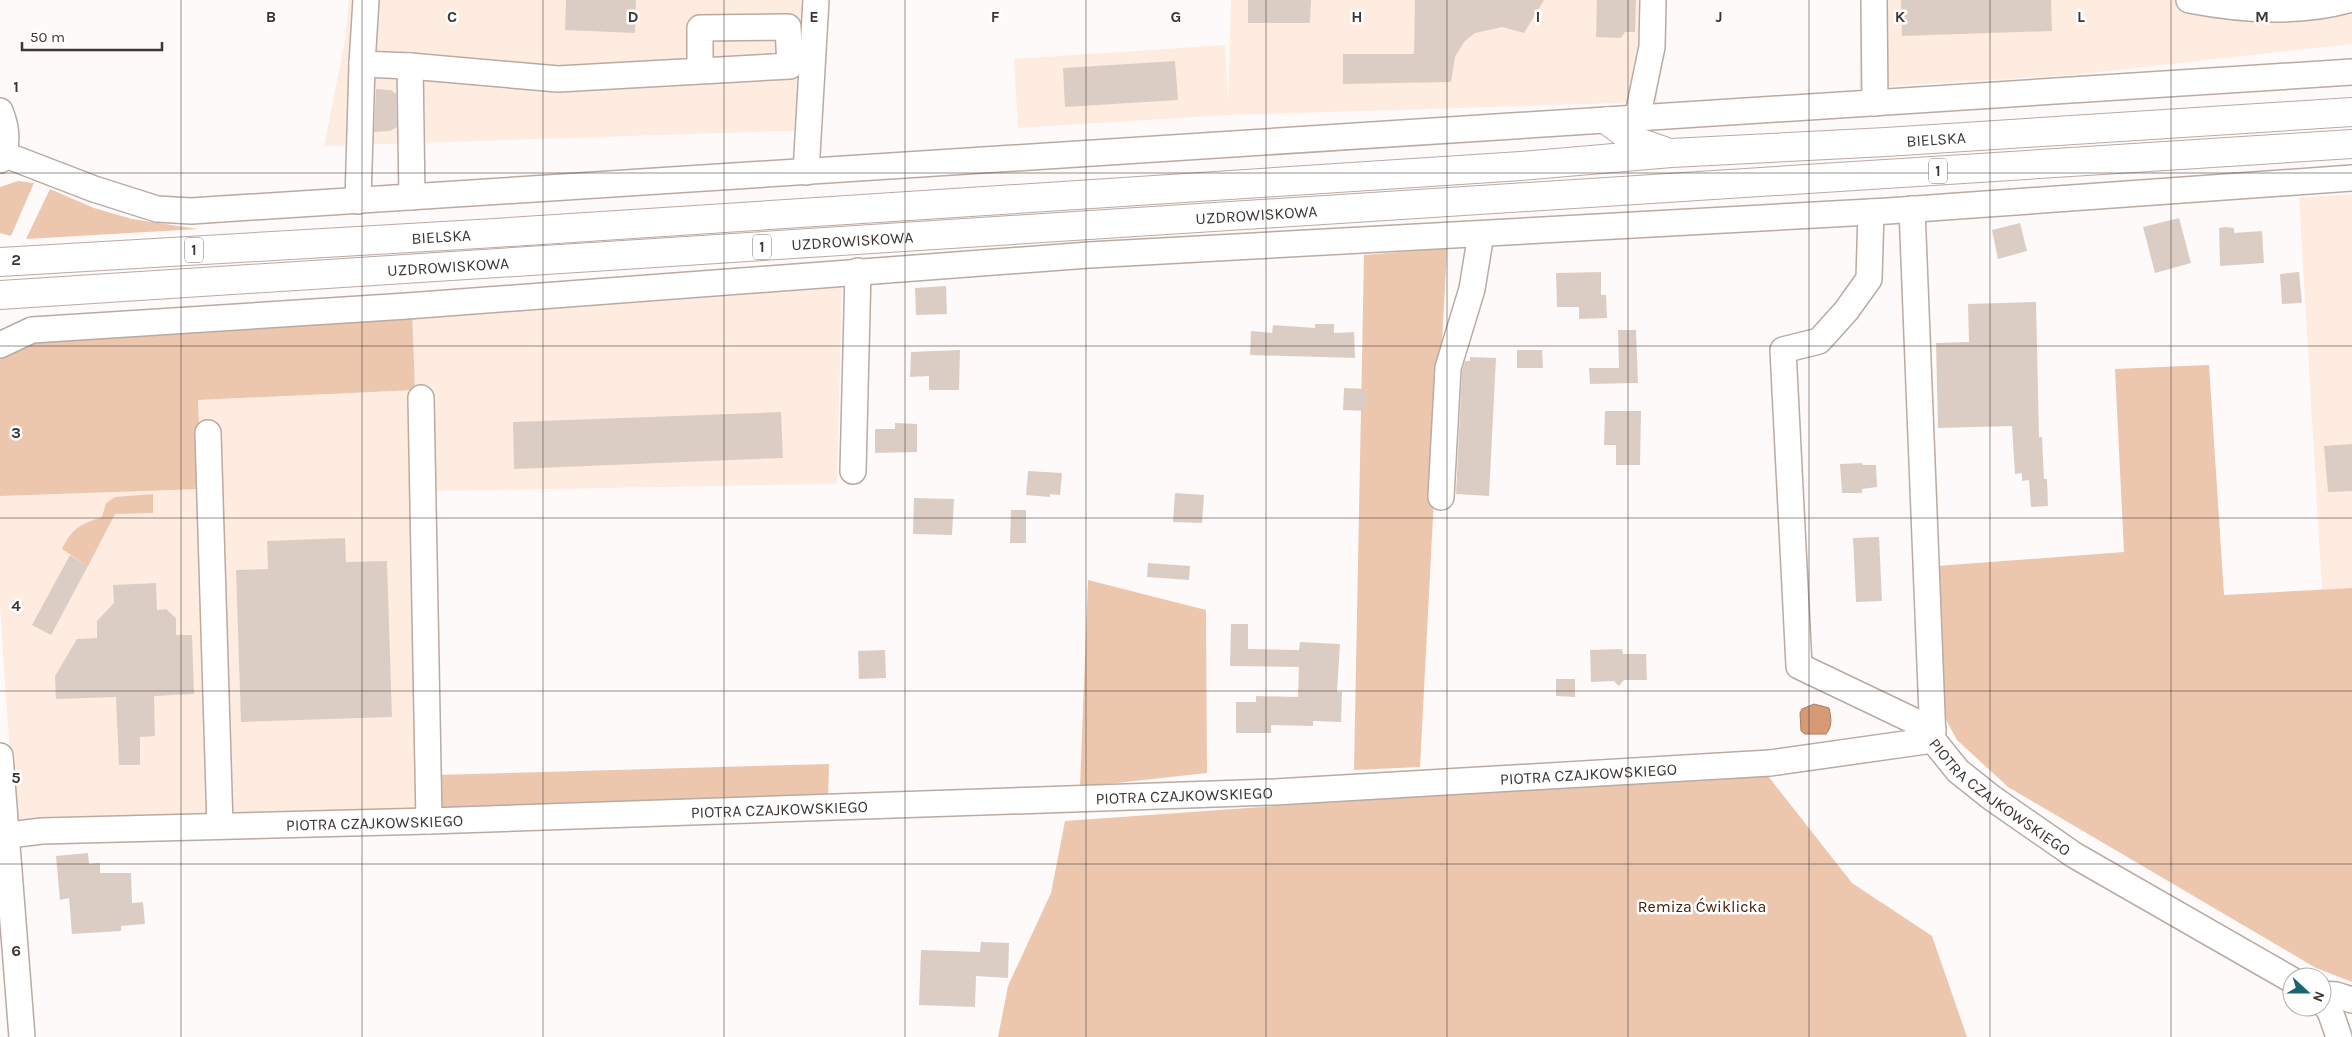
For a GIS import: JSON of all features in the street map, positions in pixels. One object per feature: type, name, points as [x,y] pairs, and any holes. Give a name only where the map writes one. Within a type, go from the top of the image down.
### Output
[{"type":"main road","name":"BIELSKA","points":[[1521,166],[1671,153],[1886,142],[2352,112]]},
{"type":"main road","points":[[1608,121],[1635,141],[1671,153]]},
{"type":"main road","name":"BIELSKA","points":[[1524,198],[2352,144]]},
{"type":"main road","name":"UZDROWISKOWA","points":[[495,233],[1521,166]]},
{"type":"main road","name":"UZDROWISKOWA","points":[[0,295],[1524,198]]},
{"type":"main road","name":"BIELSKA","points":[[387,238],[495,233]]},
{"type":"main road","name":"UZDROWISKOWA","points":[[0,262],[387,238]]},
{"type":"street","points":[[358,201],[366,0]]},
{"type":"street","points":[[806,172],[816,0]]},
{"type":"street","points":[[1637,119],[1652,46],[1653,0]]},
{"type":"street","points":[[1874,0],[1874,103]]},
{"type":"street","points":[[2189,0],[2214,5],[2294,10],[2348,0]]},
{"type":"street","points":[[362,64],[410,66],[558,79],[700,71]]},
{"type":"street","points":[[410,66],[412,197]]},
{"type":"street","points":[[0,111],[6,123],[7,139],[2,157],[157,209],[192,211],[2352,72]]},
{"type":"street","points":[[1884,174],[1890,211],[1933,735]]},
{"type":"street","points":[[0,345],[32,330],[407,306],[858,271],[1089,255],[1890,211],[2352,178]]},
{"type":"street","points":[[1890,211],[1869,279],[1846,311],[1819,342],[1784,350],[1799,666],[1933,735]]},
{"type":"street","points":[[1441,497],[1448,368],[1472,289],[1481,234]]},
{"type":"street","points":[[853,471],[858,271]]},
{"type":"street","points":[[421,398],[429,821]]},
{"type":"street","points":[[208,433],[220,826]]},
{"type":"street","name":"PIOTRA CZAJKOWSKIEGO","points":[[4,835],[220,826],[429,821],[1275,792],[1770,763],[1933,735],[1958,770],[1992,798],[2074,855],[2282,974]]},
{"type":"street","points":[[0,756],[4,835],[22,1037]]},
{"type":"street","points":[[2332,995],[2352,1000]]},
{"type":"street","points":[[2332,1017],[2339,1037]]},
{"type":"shaded area","points":[[349,0],[825,0],[818,130],[324,146],[345,40]]},
{"type":"shaded area","points":[[1231,0],[1660,0],[1657,102],[1228,115],[1018,128],[1014,59],[1225,45],[1228,104]]},
{"type":"shaded area","points":[[1861,0],[2352,0],[2352,44],[2072,75],[1859,88]]},
{"type":"shaded area","points":[[2352,194],[2352,588],[2322,590],[2299,198]]},
{"type":"shaded area","points":[[842,287],[837,484],[435,491],[432,422],[423,814],[15,829],[0,608],[0,496],[201,489],[197,400],[415,390],[412,311]]},
{"type":"shaded area","points":[[1814,704],[1829,708],[1831,725],[1826,734],[1805,734],[1801,731],[1800,713],[1802,709]]},
{"type":"green space","points":[[18,181],[34,183],[11,236],[0,233],[0,187]]},
{"type":"green space","points":[[50,189],[94,208],[132,219],[198,229],[26,239]]},
{"type":"green space","points":[[1447,248],[1420,767],[1354,770],[1364,255]]},
{"type":"green space","points":[[412,311],[415,390],[198,400],[201,489],[0,496],[0,358],[37,340]]},
{"type":"green space","points":[[2209,365],[2224,595],[2352,588],[2352,982],[2332,974],[2332,967],[2314,967],[2008,787],[1957,740],[1946,720],[1937,566],[2124,552],[2115,369]]},
{"type":"green space","points":[[153,494],[153,513],[115,514],[88,566],[62,549],[74,531],[88,522],[102,517],[106,503],[115,497]]},
{"type":"green space","points":[[1088,580],[1206,610],[1207,773],[1080,787]]},
{"type":"green space","points":[[829,764],[828,802],[436,813],[435,775]]},
{"type":"green space","name":"Remiza Ćwiklicka","points":[[1764,771],[1852,883],[1932,936],[1967,1037],[998,1037],[1008,986],[1051,893],[1065,821]]},
{"type":"building","points":[[566,0],[636,0],[635,33],[565,30]]},
{"type":"building","points":[[1248,0],[1311,0],[1310,23],[1248,23]]},
{"type":"building","points":[[1415,0],[1544,0],[1524,33],[1502,27],[1475,33],[1464,42],[1455,57],[1451,82],[1343,84],[1343,54],[1414,54]]},
{"type":"building","points":[[1597,0],[1636,0],[1635,32],[1625,32],[1621,38],[1596,37]]},
{"type":"building","points":[[1901,0],[2051,0],[2052,31],[1902,36]]},
{"type":"building","points":[[1175,61],[1178,100],[1065,107],[1063,68]]},
{"type":"building","points":[[376,89],[391,90],[396,94],[397,127],[390,131],[374,132]]},
{"type":"building","points":[[2179,218],[2191,263],[2155,273],[2143,227]]},
{"type":"building","points":[[2020,223],[2027,251],[1998,259],[1992,230]]},
{"type":"building","points":[[2219,228],[2234,228],[2234,233],[2262,231],[2264,263],[2220,266]]},
{"type":"building","points":[[1601,272],[1601,295],[1606,295],[1607,318],[1579,319],[1579,307],[1557,307],[1556,273]]},
{"type":"building","points":[[2299,272],[2302,303],[2282,304],[2280,274]]},
{"type":"building","points":[[946,286],[947,314],[916,315],[915,288]]},
{"type":"building","points":[[2036,302],[2039,437],[2042,437],[2044,479],[2047,479],[2048,506],[2031,507],[2029,480],[2022,481],[2022,473],[2015,474],[2012,426],[1938,428],[1936,343],[1969,342],[1968,304]]},
{"type":"building","points":[[1315,324],[1334,324],[1334,333],[1354,332],[1355,358],[1250,355],[1251,331],[1272,333],[1273,325],[1315,328]]},
{"type":"building","points":[[1618,330],[1636,330],[1638,383],[1590,384],[1589,368],[1619,368]]},
{"type":"building","points":[[960,350],[959,390],[929,390],[929,376],[910,377],[911,352]]},
{"type":"building","points":[[1517,350],[1542,350],[1543,368],[1517,368]]},
{"type":"building","points":[[1470,357],[1496,358],[1489,496],[1456,494],[1462,371],[1465,361],[1470,361]]},
{"type":"building","points":[[1344,388],[1367,389],[1366,411],[1343,410]]},
{"type":"building","points":[[1605,411],[1641,411],[1640,465],[1616,465],[1616,445],[1604,445]]},
{"type":"building","points":[[781,412],[783,458],[514,469],[513,422]]},
{"type":"building","points":[[895,423],[917,424],[917,452],[875,453],[875,429],[895,429]]},
{"type":"building","points":[[2352,444],[2352,491],[2328,492],[2324,446]]},
{"type":"building","points":[[1862,463],[1863,465],[1876,465],[1877,487],[1862,489],[1862,493],[1842,493],[1840,464]]},
{"type":"building","points":[[1028,471],[1062,473],[1060,495],[1050,494],[1050,497],[1026,495]]},
{"type":"building","points":[[1175,493],[1204,495],[1202,523],[1173,522]]},
{"type":"building","points":[[914,498],[954,499],[952,535],[913,534]]},
{"type":"building","points":[[1011,510],[1026,510],[1026,543],[1010,543]]},
{"type":"building","points":[[1879,537],[1882,601],[1856,602],[1853,538]]},
{"type":"building","points":[[345,538],[346,562],[387,561],[392,717],[241,722],[236,570],[268,569],[267,541]]},
{"type":"building","points":[[70,555],[88,566],[51,635],[32,625]]},
{"type":"building","points":[[1148,563],[1190,566],[1189,580],[1147,577]]},
{"type":"building","points":[[156,583],[157,610],[166,609],[176,618],[176,635],[192,635],[194,694],[154,696],[155,736],[140,737],[140,765],[119,765],[116,697],[56,699],[55,676],[77,639],[97,638],[97,621],[114,603],[113,585]]},
{"type":"building","points":[[1231,624],[1248,624],[1248,649],[1299,650],[1300,642],[1340,644],[1337,692],[1342,692],[1341,722],[1313,721],[1313,726],[1271,725],[1271,733],[1236,733],[1236,702],[1256,702],[1256,696],[1298,697],[1299,667],[1230,666]]},
{"type":"building","points":[[1622,649],[1623,654],[1646,654],[1647,680],[1624,680],[1619,686],[1614,681],[1591,682],[1590,650]]},
{"type":"building","points":[[885,650],[886,678],[859,679],[858,651]]},
{"type":"building","points":[[1556,679],[1575,679],[1575,697],[1556,696]]},
{"type":"building","points":[[88,853],[89,864],[100,863],[100,873],[131,873],[132,903],[143,902],[145,924],[121,926],[121,931],[72,934],[69,898],[60,900],[56,856]]},
{"type":"building","points":[[981,942],[1009,943],[1008,978],[976,976],[975,1007],[919,1005],[921,950],[980,952]]}]
